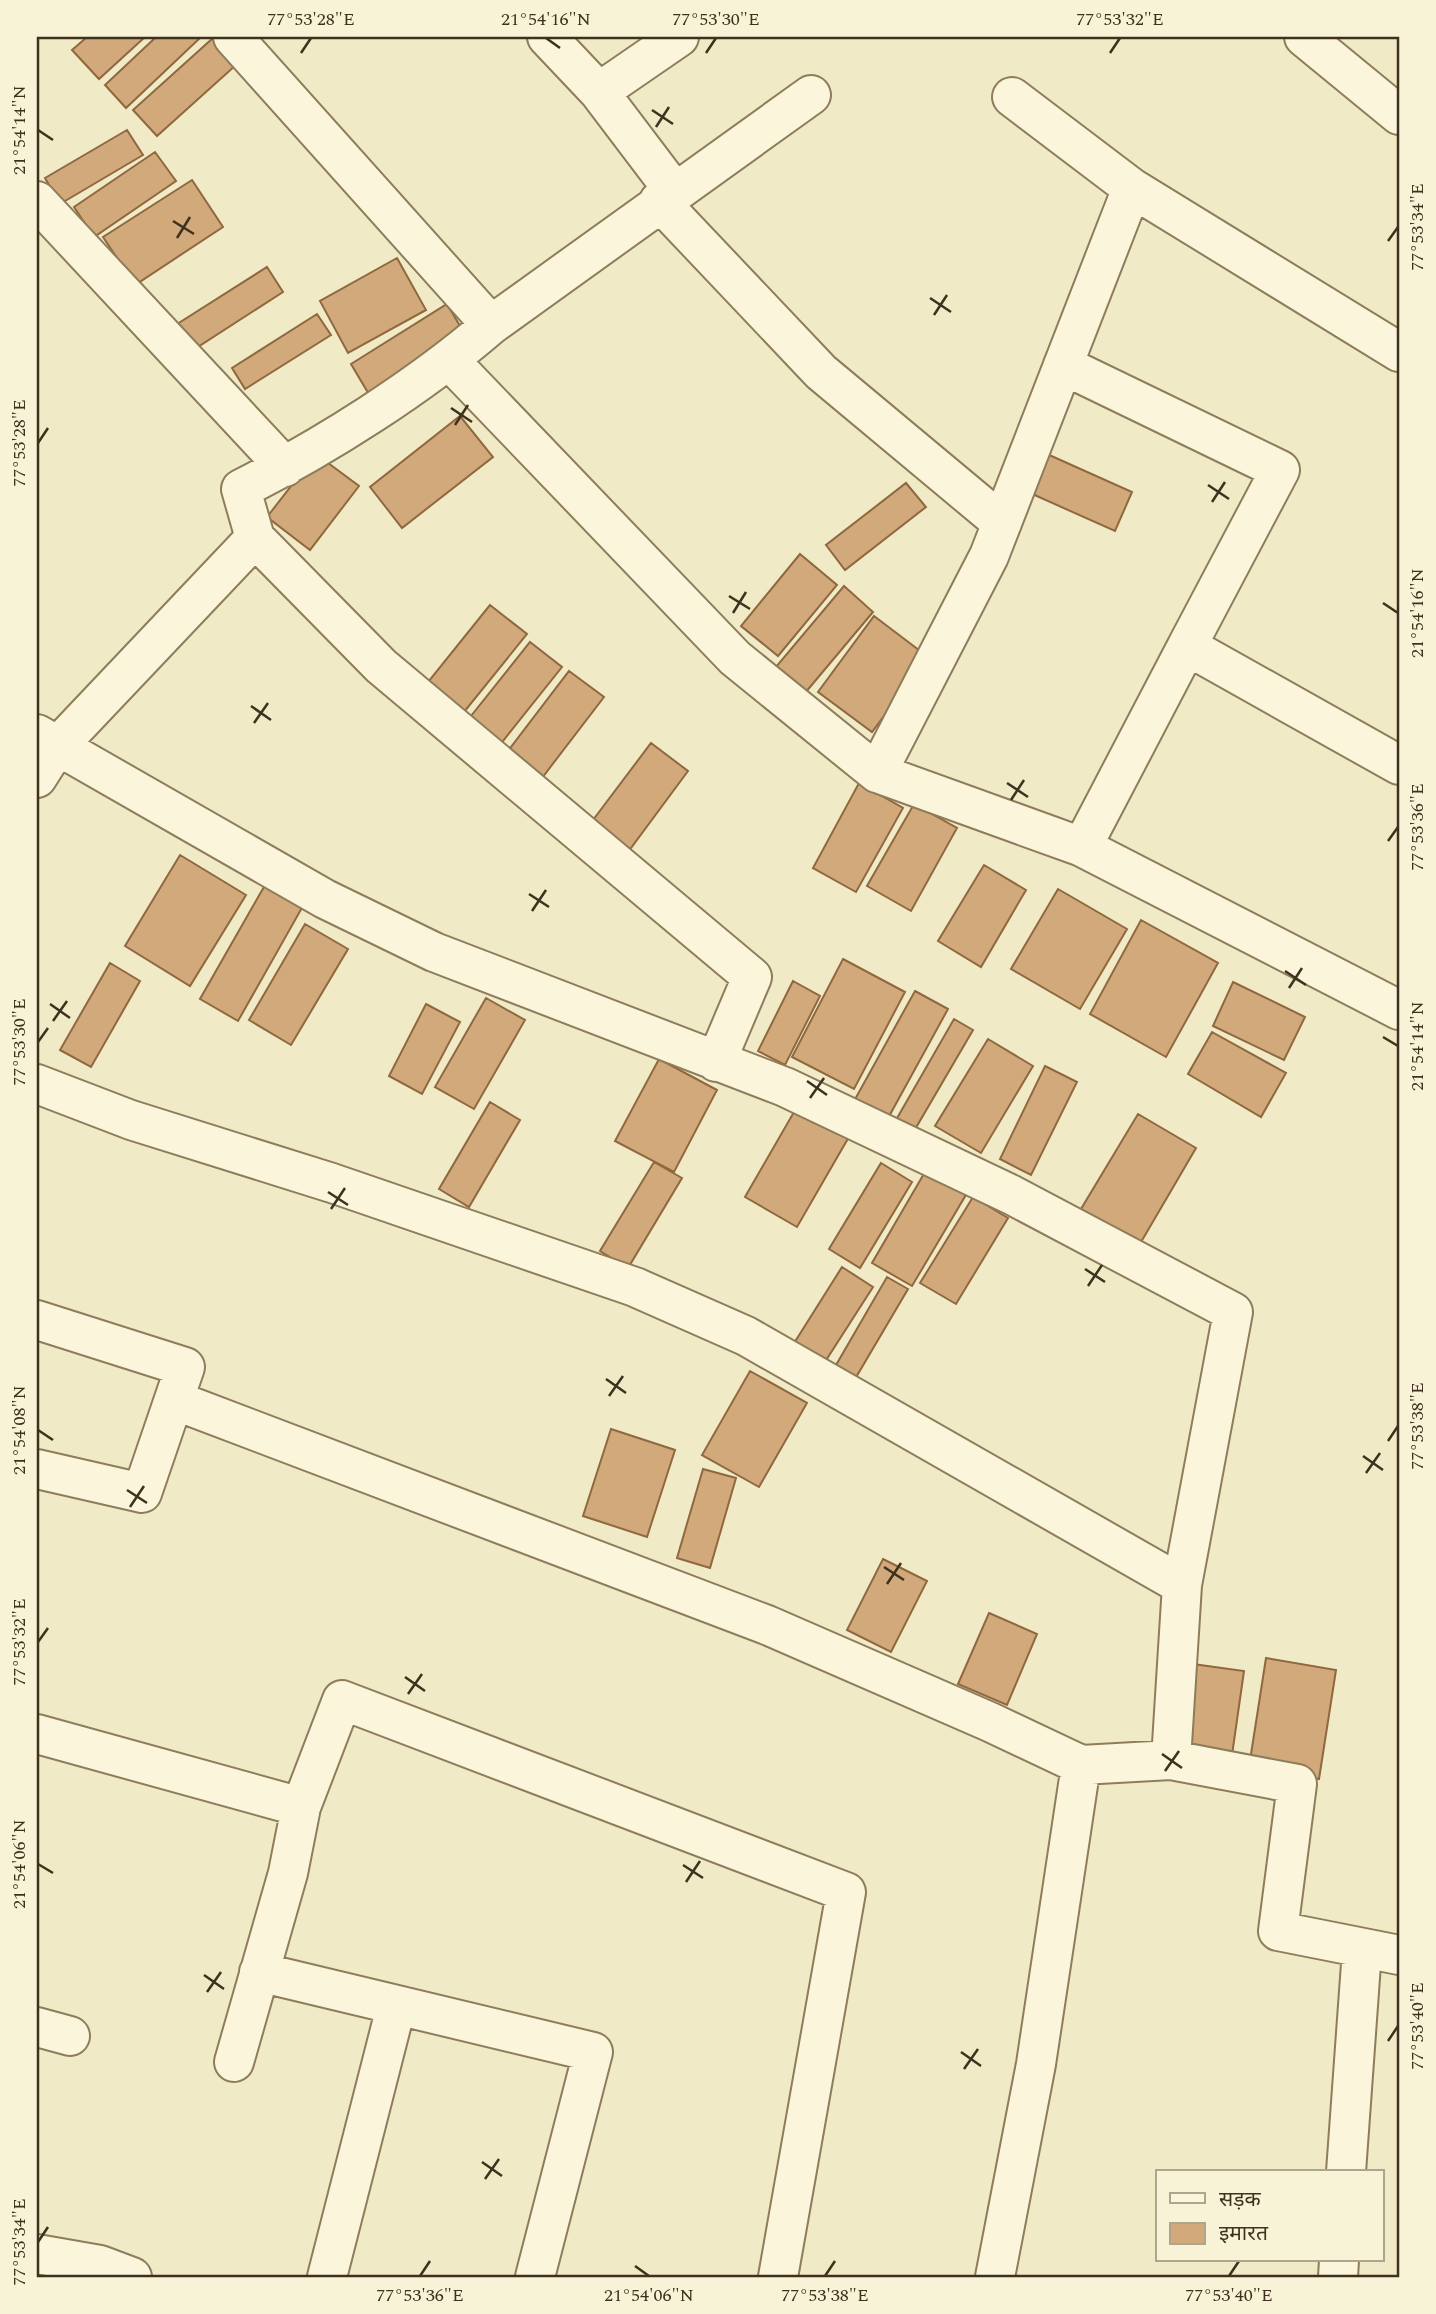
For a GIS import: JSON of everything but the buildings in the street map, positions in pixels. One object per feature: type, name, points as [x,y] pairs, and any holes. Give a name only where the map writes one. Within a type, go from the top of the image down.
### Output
[{"type":"street","points":[[233,37],[491,325]]},
{"type":"street","points":[[547,37],[599,92],[667,196],[821,372],[1002,523]]},
{"type":"street","points":[[599,92],[679,37]]},
{"type":"street","points":[[1304,37],[1399,115]]},
{"type":"street","points":[[716,1062],[752,977],[381,666],[255,538],[241,489],[285,467],[450,361],[491,325],[811,95]]},
{"type":"street","points":[[1012,97],[1132,188],[1399,352]]},
{"type":"street","points":[[877,773],[989,556],[1132,188]]},
{"type":"street","points":[[37,201],[285,467]]},
{"type":"street","points":[[450,361],[735,658],[877,773],[1082,846],[1399,1010]]},
{"type":"street","points":[[1063,365],[1280,470],[1082,846]]},
{"type":"street","points":[[255,538],[43,753],[434,952],[785,1087],[999,1189],[1233,1312],[1182,1586],[1171,1760]]},
{"type":"street","points":[[1187,646],[1399,765]]},
{"type":"street","points":[[37,1084],[131,1120],[332,1183],[635,1287],[758,1342],[1182,1586]]},
{"type":"street","points":[[37,1321],[185,1367],[142,1493],[37,1469]]},
{"type":"street","points":[[174,1401],[767,1625],[1082,1765],[1171,1760],[1297,1784],[1278,1931],[1362,1950],[1399,1955]]},
{"type":"street","points":[[233,2062],[288,1873],[301,1807],[342,1700],[846,1892],[778,2277]]},
{"type":"street","points":[[37,1734],[301,1807]]},
{"type":"street","points":[[995,2277],[1036,2064],[1082,1765]]},
{"type":"street","points":[[1346,2170],[1362,1950]]},
{"type":"street","points":[[259,1972],[396,2007],[593,2052],[535,2277]]},
{"type":"street","points":[[327,2277],[396,2007]]},
{"type":"street","points":[[37,2254],[100,2265],[132,2277]]}]
